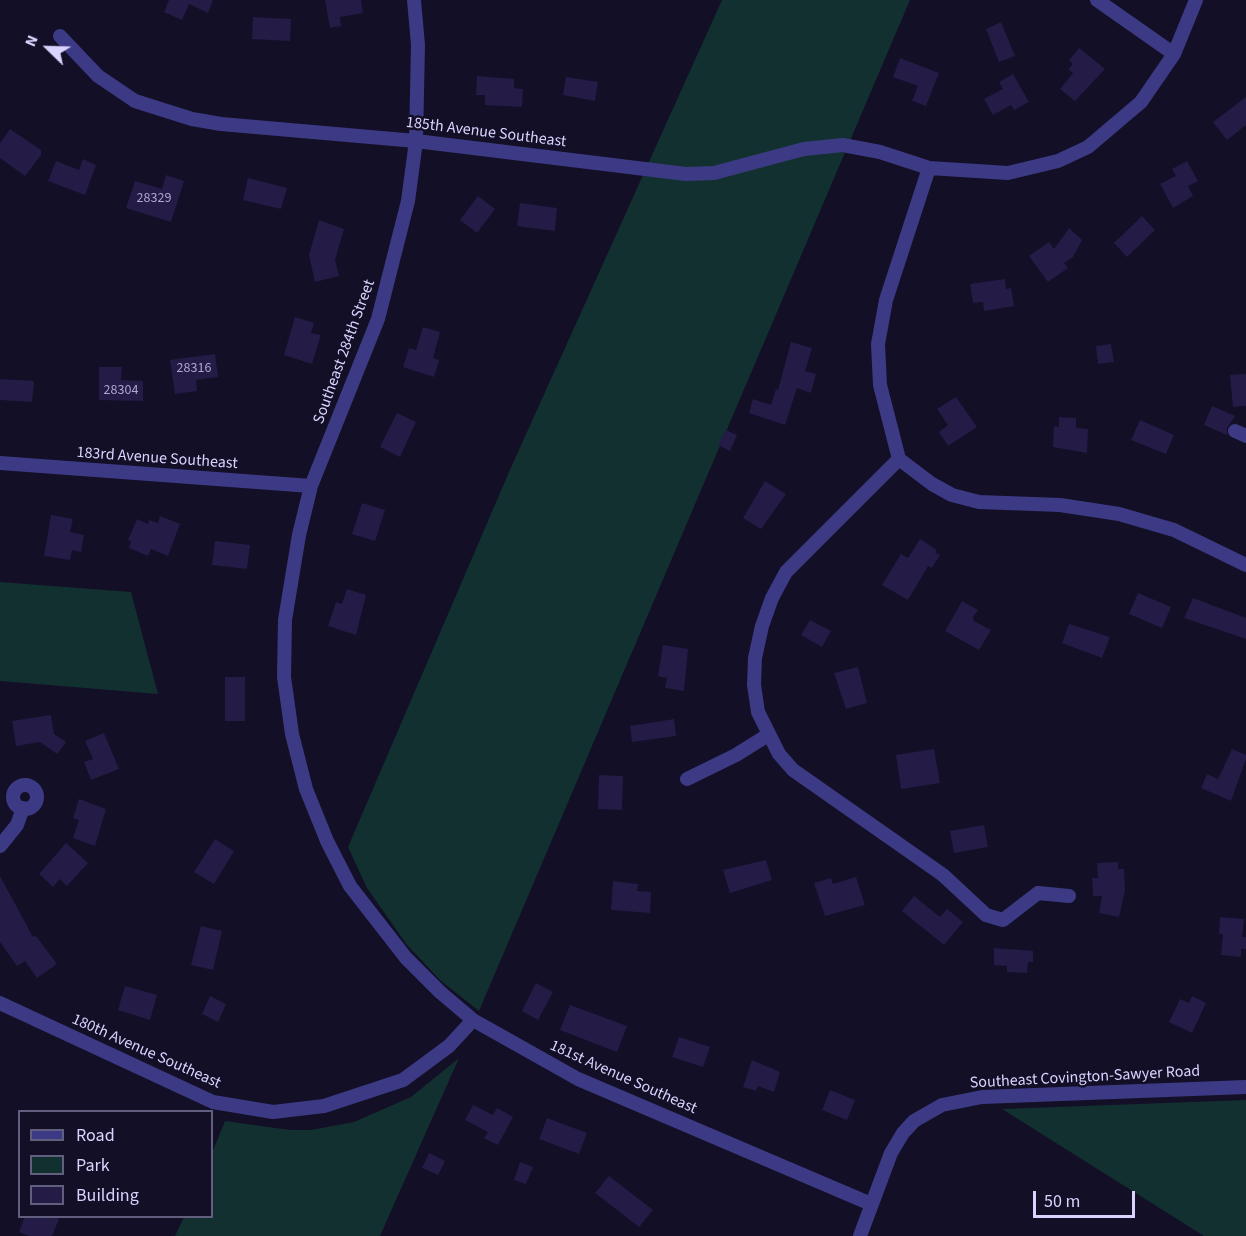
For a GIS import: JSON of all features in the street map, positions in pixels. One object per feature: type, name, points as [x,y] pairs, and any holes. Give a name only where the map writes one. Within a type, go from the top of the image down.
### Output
[{"type":"street","name":"Southeast 284th Street","points":[[284,676],[285,620],[299,535],[311,486],[378,320],[404,222],[417,141],[418,45],[414,0]]},
{"type":"street","points":[[1097,0],[1174,54]]},
{"type":"street","name":"185th Avenue Southeast","points":[[60,36],[98,76],[135,101],[157,109],[221,124],[417,141],[686,174],[714,173],[804,149],[843,145],[871,149],[929,168],[1008,173],[1058,161],[1088,147],[1141,102],[1174,54],[1196,0]]},
{"type":"street","points":[[929,168],[886,300],[878,344],[880,385],[899,459],[932,484],[952,495],[980,502],[1060,505],[1119,514],[1174,530],[1246,565]]},
{"type":"street","points":[[899,459],[786,572],[772,598],[762,626],[755,658],[754,685],[758,712],[768,735],[793,770],[943,875],[986,915],[1003,920],[1038,893],[1069,896]]},
{"type":"street","name":"183rd Avenue Southeast","points":[[0,464],[311,486]]},
{"type":"street","name":"181st Avenue Southeast","points":[[284,676],[292,734],[306,789],[327,841],[350,886],[406,958],[440,992],[473,1020],[578,1079],[871,1204]]},
{"type":"street","points":[[687,779],[736,755],[768,735]]},
{"type":"street","points":[[0,846],[17,825],[23,808]]},
{"type":"street","name":"180th Avenue Southeast","points":[[0,1003],[213,1102],[273,1112],[324,1106],[403,1080],[449,1046],[473,1020]]},
{"type":"street","name":"Southeast Covington-Sawyer Road","points":[[860,1236],[871,1204],[903,1133],[914,1121],[942,1105],[982,1097],[1246,1087]]},
{"type":"green space","points":[[722,0],[910,0],[479,1011],[441,981],[407,945],[367,888],[348,847],[509,472]]},
{"type":"green space","points":[[0,582],[131,592],[158,694],[0,681]]},
{"type":"green space","points":[[459,1058],[380,1236],[175,1236],[184,1218],[213,1218],[213,1151],[225,1121],[290,1130],[311,1130],[354,1122],[411,1097]]},
{"type":"green space","points":[[1246,1100],[1246,1236],[1204,1236],[1002,1109]]},
{"type":"building","points":[[169,0],[213,0],[208,13],[189,4],[182,20],[164,12]]},
{"type":"building","points":[[325,0],[361,0],[363,13],[340,17],[341,26],[330,28]]},
{"type":"building","points":[[253,17],[291,19],[290,41],[252,39]]},
{"type":"building","points":[[1001,22],[1015,56],[999,62],[986,29]]},
{"type":"building","points":[[1079,48],[1105,69],[1075,101],[1060,89],[1073,73],[1068,69],[1073,64],[1069,60]]},
{"type":"building","points":[[900,58],[939,73],[926,106],[912,101],[918,86],[893,77]]},
{"type":"building","points":[[1013,74],[1029,102],[1014,110],[1011,105],[993,115],[984,99],[1003,89],[999,82]]},
{"type":"building","points":[[477,76],[514,79],[514,88],[523,89],[522,107],[485,105],[485,95],[476,95]]},
{"type":"building","points":[[566,77],[598,82],[595,101],[563,95]]},
{"type":"building","points":[[1246,97],[1246,125],[1227,140],[1213,122]]},
{"type":"building","points":[[10,129],[41,150],[41,155],[25,176],[0,158],[0,143]]},
{"type":"building","points":[[83,159],[96,165],[85,195],[48,181],[56,161],[79,170]]},
{"type":"building","points":[[1187,161],[1198,181],[1188,186],[1193,196],[1173,208],[1160,184],[1176,176],[1172,169]]},
{"type":"building","points":[[166,175],[184,181],[171,222],[126,208],[135,181],[162,189]]},
{"type":"building","points":[[248,178],[287,188],[281,209],[243,200]]},
{"type":"building","points":[[478,196],[495,209],[477,233],[460,220]]},
{"type":"building","points":[[520,203],[557,208],[555,231],[517,226]]},
{"type":"building","points":[[1142,216],[1155,230],[1127,257],[1114,243]]},
{"type":"building","points":[[319,220],[344,229],[335,260],[339,276],[315,282],[309,255]]},
{"type":"building","points":[[1069,228],[1082,240],[1073,257],[1064,263],[1068,268],[1048,282],[1029,256],[1049,242],[1054,249]]},
{"type":"building","points":[[1005,279],[1006,289],[1011,288],[1014,306],[984,311],[983,302],[973,303],[970,284]]},
{"type":"building","points":[[295,317],[314,323],[311,333],[321,335],[312,364],[284,355]]},
{"type":"building","points":[[423,327],[440,332],[433,358],[439,360],[434,377],[403,367],[409,348],[416,350]]},
{"type":"building","points":[[791,342],[812,348],[805,371],[816,374],[811,393],[797,388],[785,425],[749,413],[753,399],[771,405],[776,389],[778,390]]},
{"type":"building","points":[[1111,344],[1114,362],[1098,364],[1096,346]]},
{"type":"building","points":[[215,354],[218,377],[196,380],[197,391],[175,394],[170,360]]},
{"type":"building","points":[[99,367],[122,367],[121,380],[143,381],[143,401],[99,400]]},
{"type":"building","points":[[1246,374],[1246,406],[1233,407],[1230,375]]},
{"type":"building","points":[[0,379],[34,381],[32,402],[0,400]]},
{"type":"building","points":[[956,397],[977,427],[948,446],[939,432],[948,425],[937,409]]},
{"type":"building","points":[[1212,406],[1235,416],[1227,428],[1227,435],[1204,425]]},
{"type":"building","points":[[397,413],[416,422],[400,457],[380,447]]},
{"type":"building","points":[[1059,417],[1076,418],[1076,428],[1088,429],[1087,453],[1053,447],[1054,426],[1059,427]]},
{"type":"building","points":[[1140,420],[1174,435],[1166,454],[1131,440]]},
{"type":"building","points":[[726,430],[737,435],[730,451],[718,445]]},
{"type":"building","points":[[765,481],[786,494],[761,529],[743,518]]},
{"type":"building","points":[[362,503],[385,510],[375,541],[352,534]]},
{"type":"building","points":[[51,515],[73,519],[70,532],[84,535],[81,552],[72,550],[70,560],[44,556]]},
{"type":"building","points":[[160,516],[180,524],[168,556],[151,549],[148,556],[129,548],[131,542],[128,540],[137,519],[148,524],[149,520],[158,523]]},
{"type":"building","points":[[920,539],[937,550],[935,553],[940,555],[932,568],[928,566],[908,600],[882,585],[901,554],[908,558]]},
{"type":"building","points":[[215,541],[250,545],[247,569],[212,565]]},
{"type":"building","points":[[347,589],[366,595],[356,635],[328,626],[336,602],[342,604]]},
{"type":"building","points":[[1138,593],[1171,607],[1162,628],[1129,614]]},
{"type":"building","points":[[1193,598],[1246,618],[1246,639],[1184,618]]},
{"type":"building","points":[[962,601],[978,610],[973,617],[974,621],[991,630],[979,650],[945,631]]},
{"type":"building","points":[[810,620],[831,631],[822,647],[801,635]]},
{"type":"building","points":[[1069,624],[1110,637],[1102,658],[1062,643]]},
{"type":"building","points":[[663,645],[688,649],[684,691],[665,688],[667,678],[658,676]]},
{"type":"building","points":[[858,667],[867,703],[846,709],[834,673]]},
{"type":"building","points":[[225,677],[245,677],[245,721],[225,721]]},
{"type":"building","points":[[51,715],[54,734],[66,742],[57,754],[40,742],[16,746],[12,721]]},
{"type":"building","points":[[674,719],[676,736],[632,742],[630,726]]},
{"type":"building","points":[[104,733],[119,769],[91,780],[84,762],[93,759],[85,741]]},
{"type":"building","points":[[934,749],[940,783],[901,789],[896,755]]},
{"type":"building","points":[[1232,749],[1246,755],[1246,759],[1231,801],[1201,788],[1207,774],[1218,779]]},
{"type":"building","points":[[599,775],[623,776],[622,810],[598,809]]},
{"type":"building","points":[[79,799],[106,809],[95,846],[73,838],[79,820],[73,818]]},
{"type":"building","points":[[984,825],[988,847],[954,853],[950,831]]},
{"type":"building","points":[[215,839],[234,851],[214,884],[194,872]]},
{"type":"building","points":[[66,843],[88,863],[67,886],[60,879],[53,887],[39,874]]},
{"type":"building","points":[[766,860],[772,880],[730,893],[723,870]]},
{"type":"building","points":[[1118,862],[1118,869],[1124,869],[1125,890],[1119,917],[1099,913],[1102,896],[1093,896],[1092,878],[1098,878],[1097,863]]},
{"type":"building","points":[[0,876],[33,937],[36,936],[57,964],[37,978],[25,961],[17,966],[0,942]]},
{"type":"building","points":[[856,877],[865,905],[825,916],[814,883],[831,878],[833,884]]},
{"type":"building","points":[[613,881],[638,884],[637,891],[651,892],[650,913],[611,910]]},
{"type":"building","points":[[914,896],[940,917],[947,909],[963,922],[944,945],[902,911]]},
{"type":"building","points":[[1220,917],[1244,919],[1242,937],[1246,937],[1246,949],[1241,949],[1241,957],[1221,955],[1223,934],[1219,934]]},
{"type":"building","points":[[201,926],[222,931],[213,970],[191,965]]},
{"type":"building","points":[[994,948],[1033,951],[1033,962],[1028,962],[1027,973],[1007,972],[1007,966],[994,965]]},
{"type":"building","points":[[536,983],[553,992],[538,1020],[522,1011]]},
{"type":"building","points":[[125,986],[157,995],[150,1020],[118,1010]]},
{"type":"building","points":[[210,996],[226,1004],[218,1022],[202,1014]]},
{"type":"building","points":[[1192,996],[1206,1003],[1192,1033],[1169,1022],[1180,999],[1189,1003]]},
{"type":"building","points":[[570,1005],[627,1026],[617,1052],[560,1030]]},
{"type":"building","points":[[679,1037],[710,1047],[703,1067],[672,1057]]},
{"type":"building","points":[[752,1060],[780,1072],[774,1092],[758,1086],[756,1091],[743,1087]]},
{"type":"building","points":[[830,1090],[855,1100],[847,1120],[822,1110]]},
{"type":"building","points":[[473,1105],[493,1115],[497,1108],[513,1117],[498,1145],[484,1138],[488,1132],[465,1120]]},
{"type":"building","points":[[547,1118],[587,1133],[579,1154],[539,1139]]},
{"type":"building","points":[[429,1153],[445,1161],[438,1175],[422,1168]]},
{"type":"building","points":[[520,1162],[533,1167],[526,1184],[514,1180]]},
{"type":"building","points":[[609,1176],[653,1210],[639,1227],[595,1193]]},
{"type":"building","points":[[24,1218],[59,1219],[52,1236],[29,1236],[19,1232]]}]
